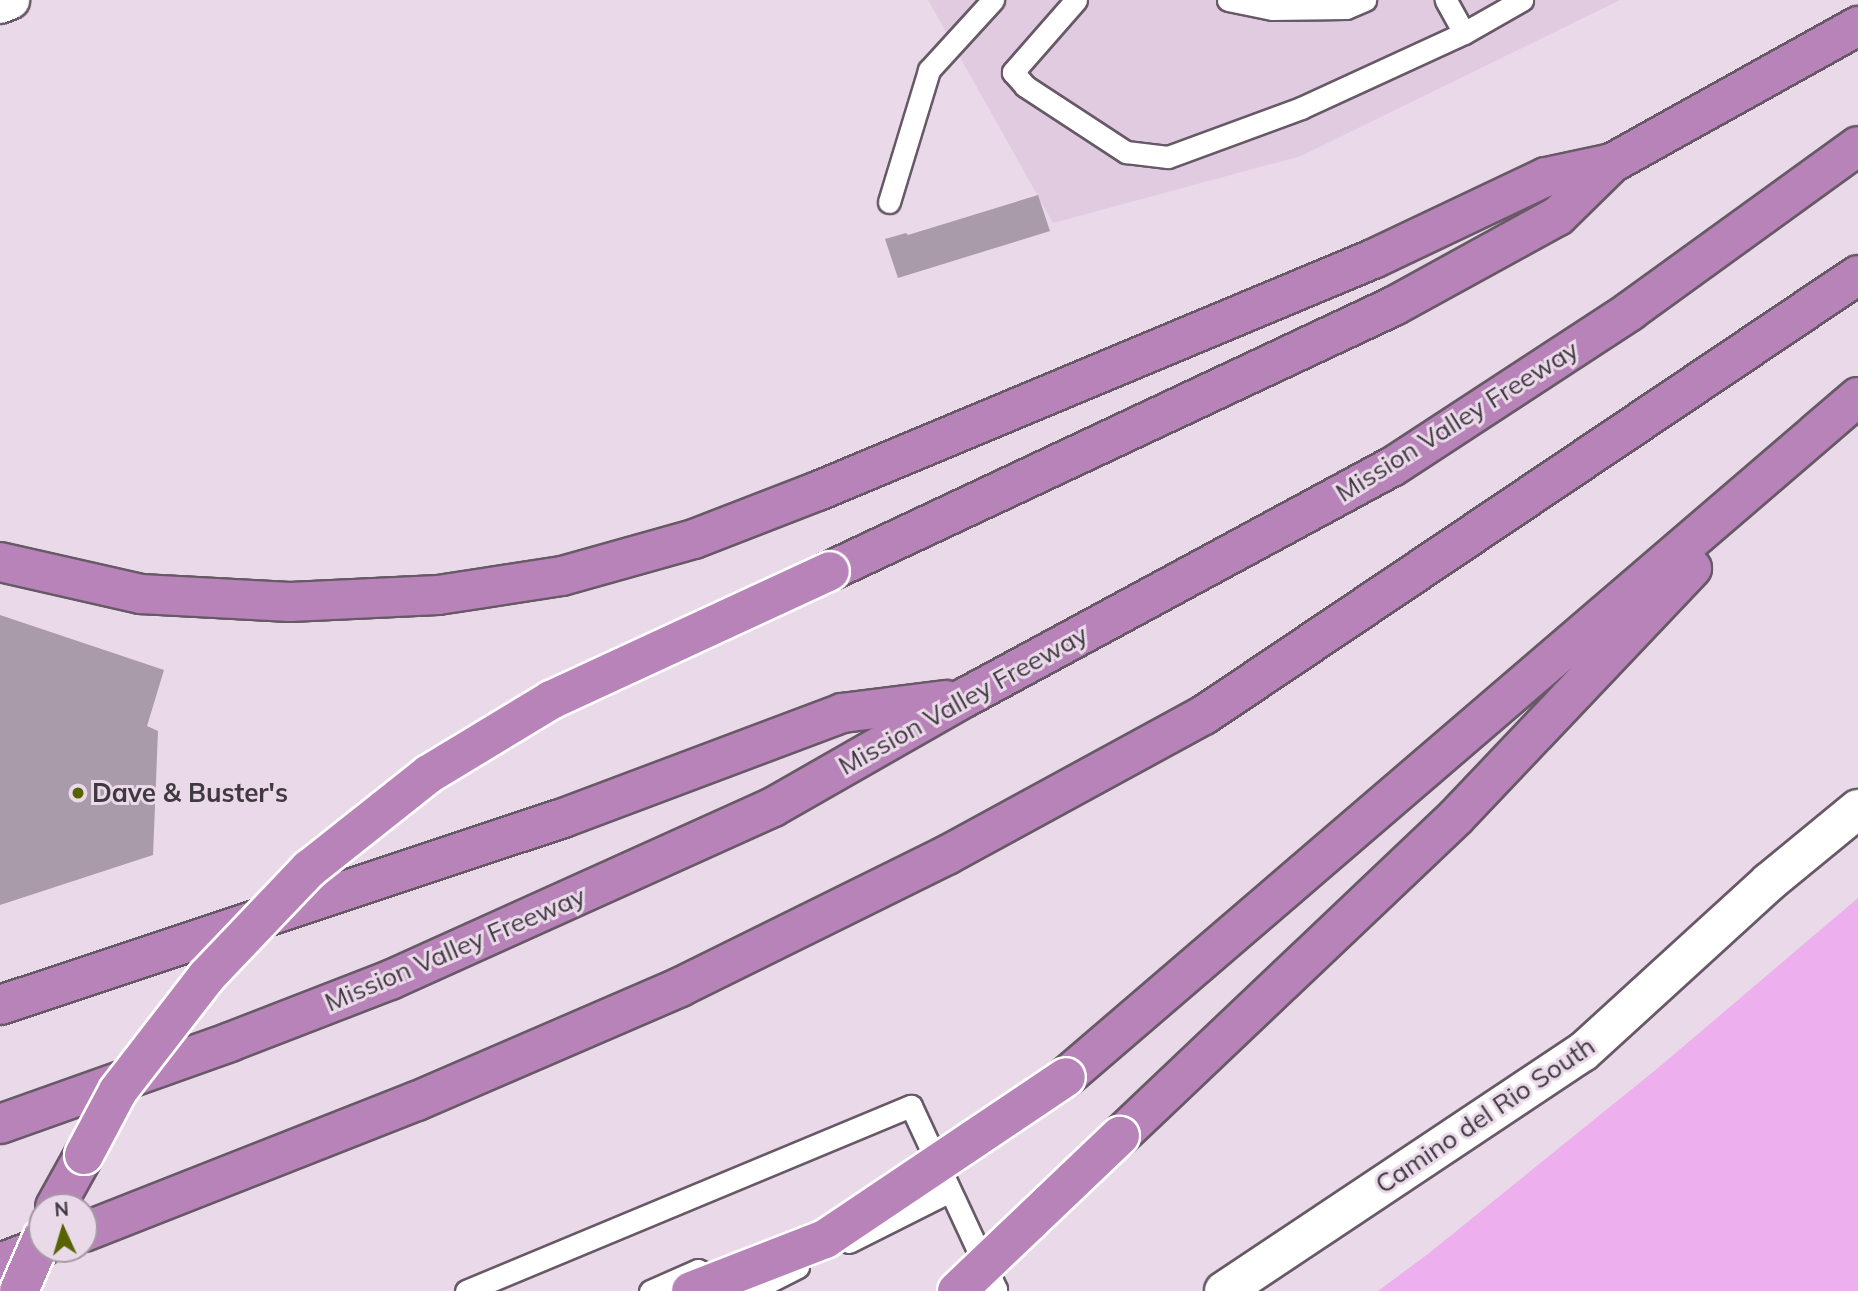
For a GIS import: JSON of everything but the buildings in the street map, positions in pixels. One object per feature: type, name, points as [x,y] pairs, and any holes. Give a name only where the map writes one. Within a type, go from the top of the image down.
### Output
[{"type":"highway","points":[[63,1193],[118,1091],[207,976],[309,869],[429,774],[551,700],[1394,306],[1558,216],[1612,163],[1858,26]]},
{"type":"highway","name":"Mission Valley Freeway","points":[[0,1124],[230,1042],[390,980],[773,807],[966,697],[1392,467],[1630,311],[1858,146]]},
{"type":"highway","points":[[0,562],[141,594],[290,602],[438,595],[562,576],[694,539],[818,491],[1373,259],[1546,177],[1612,163]]},
{"type":"highway","points":[[98,1226],[417,1101],[680,987],[947,855],[1203,715],[1858,275]]},
{"type":"highway","points":[[691,1291],[825,1239],[1066,1077],[1849,405]]},
{"type":"highway","points":[[957,1291],[1456,817],[1849,405]]},
{"type":"highway","points":[[0,1005],[550,823],[702,768],[842,713],[966,697]]},
{"type":"highway","points":[[0,1263],[28,1252]]},
{"type":"highway","points":[[19,1291],[31,1263]]},
{"type":"street","points":[[0,4],[10,0]]},
{"type":"street","name":"Camino del Rio South","points":[[1223,1291],[1583,1052],[1769,882],[1858,809]]},
{"type":"lane","points":[[889,202],[929,70],[993,0]]},
{"type":"lane","points":[[1076,0],[1013,72],[1025,86],[1126,152],[1168,157],[1301,108],[1464,33],[1522,0]]},
{"type":"lane","points":[[1228,0],[1272,9],[1346,8],[1365,0]]},
{"type":"lane","points":[[1446,0],[1464,33]]},
{"type":"lane","points":[[466,1291],[499,1285],[911,1107],[996,1289],[991,1291]]},
{"type":"lane","points":[[650,1291],[698,1270],[749,1291],[950,1191]]},
{"type":"shaded area","points":[[928,0],[1620,0],[1301,156],[1053,223]]},
{"type":"shaded area","points":[[1858,898],[1858,1291],[1378,1291],[1428,1254],[1658,1068]]},
{"type":"place","name":"Dave & Buster's","points":[[78,793]]}]
